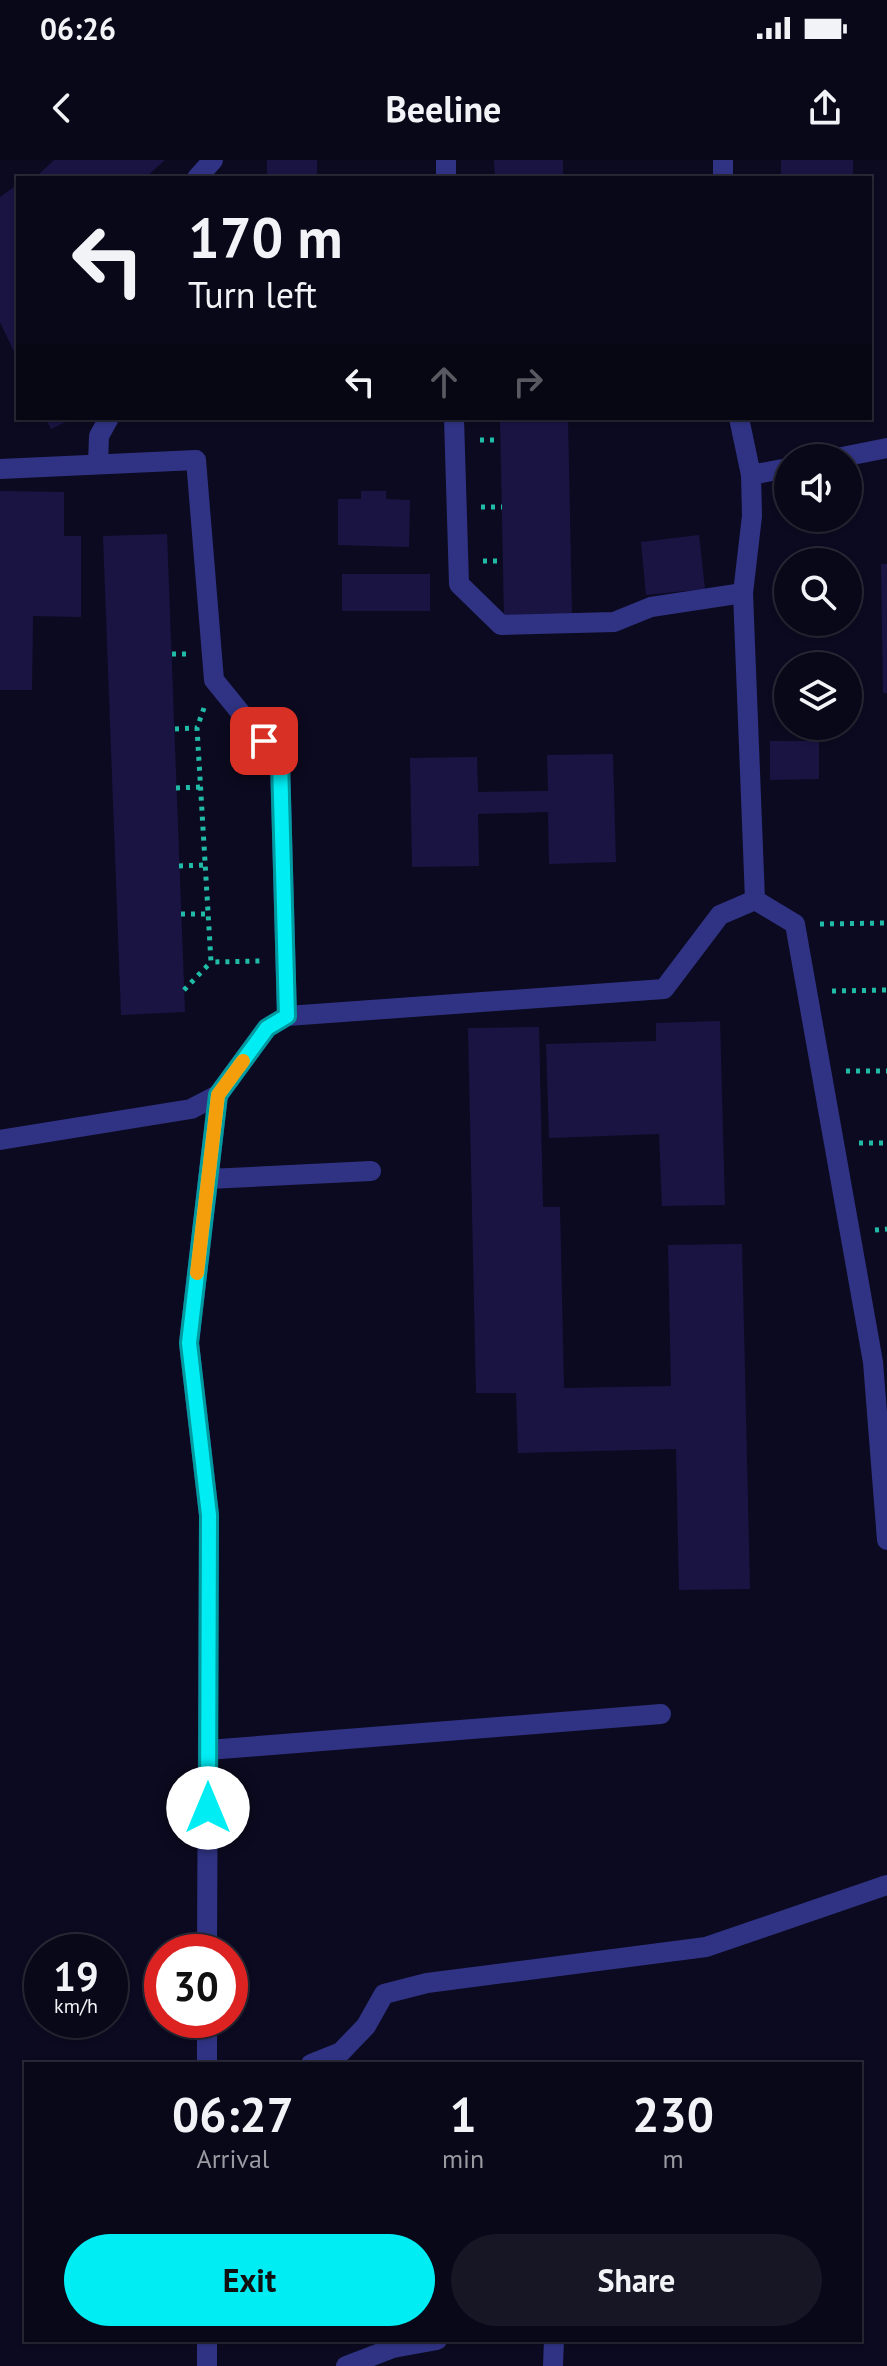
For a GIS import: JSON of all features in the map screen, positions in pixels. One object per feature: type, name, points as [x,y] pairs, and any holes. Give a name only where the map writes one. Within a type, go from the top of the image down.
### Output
[{"type":"street","points":[[98,463],[99,436],[108,420]]},
{"type":"street","points":[[454,420],[459,584],[501,625],[614,622],[651,607],[743,593]]},
{"type":"street","points":[[739,420],[751,475],[752,516],[743,593],[755,900]]},
{"type":"street","points":[[862,453],[887,448]]},
{"type":"street","points":[[0,469],[196,460],[214,680],[280,761],[287,1016]]},
{"type":"street","points":[[751,475],[774,471]]},
{"type":"street","points":[[755,900],[795,924],[873,1362],[887,1540]]},
{"type":"street","points":[[0,1140],[191,1109],[218,1095],[267,1028],[287,1016],[664,989],[720,915],[755,900]]},
{"type":"street","points":[[207,1934],[209,1515],[189,1343],[218,1095]]},
{"type":"street","points":[[208,1179],[371,1171]]},
{"type":"street","points":[[208,1750],[661,1714]]},
{"type":"street","points":[[316,2062],[341,2052],[366,2026],[384,1994],[427,1983],[706,1947],[887,1885]]},
{"type":"street","points":[[207,2038],[207,2062]]},
{"type":"street","points":[[207,2342],[207,2366]]},
{"type":"street","points":[[346,2366],[393,2348],[426,2342]]},
{"type":"street","points":[[553,2366],[554,2342]]},
{"type":"path","points":[[211,962],[197,728],[214,680]]},
{"type":"path","points":[[175,729],[197,728]]},
{"type":"path","points":[[176,788],[201,787]]},
{"type":"path","points":[[179,866],[205,865]]},
{"type":"path","points":[[181,914],[208,914]]},
{"type":"path","points":[[795,924],[887,923]]},
{"type":"path","points":[[184,990],[211,962],[286,961]]},
{"type":"path","points":[[807,992],[887,990]]},
{"type":"path","points":[[821,1072],[887,1071]]},
{"type":"building","points":[[54,160],[165,160],[147,176],[37,176]]},
{"type":"building","points":[[267,160],[317,160],[317,176],[267,176]]},
{"type":"building","points":[[494,160],[563,160],[563,176],[495,176]]},
{"type":"building","points":[[781,160],[853,160],[853,176],[781,176]]},
{"type":"building","points":[[16,185],[16,356],[0,322],[0,197]]},
{"type":"building","points":[[46,420],[70,420],[51,429]]},
{"type":"building","points":[[500,420],[568,420],[572,616],[504,617]]},
{"type":"building","points":[[0,491],[64,492],[64,536],[81,536],[81,617],[33,616],[32,690],[0,690]]},
{"type":"building","points":[[361,491],[386,491],[386,499],[410,500],[409,547],[338,545],[338,499],[361,499]]},
{"type":"building","points":[[167,534],[185,1012],[121,1015],[103,536]]},
{"type":"building","points":[[699,535],[705,589],[646,595],[641,542]]},
{"type":"building","points":[[881,564],[887,564],[887,693],[883,693]]},
{"type":"building","points":[[342,574],[430,574],[430,611],[342,611]]},
{"type":"building","points":[[770,741],[819,741],[819,779],[770,780]]},
{"type":"building","points":[[613,754],[616,862],[549,864],[548,812],[478,814],[479,866],[412,867],[410,758],[477,757],[478,792],[548,791],[547,755]]},
{"type":"building","points":[[720,1021],[725,1205],[662,1206],[659,1134],[549,1138],[546,1044],[656,1041],[656,1023]]},
{"type":"building","points":[[539,1027],[543,1207],[560,1207],[564,1388],[671,1386],[668,1245],[742,1244],[750,1589],[679,1590],[676,1449],[518,1453],[516,1393],[476,1393],[468,1028]]},
{"type":"slow traffic","points":[[197,1273],[218,1095],[243,1061]]},
{"type":"route","points":[[208,1808],[209,1515],[189,1343],[218,1095],[267,1028],[287,1016],[280,761],[264,741]]}]
